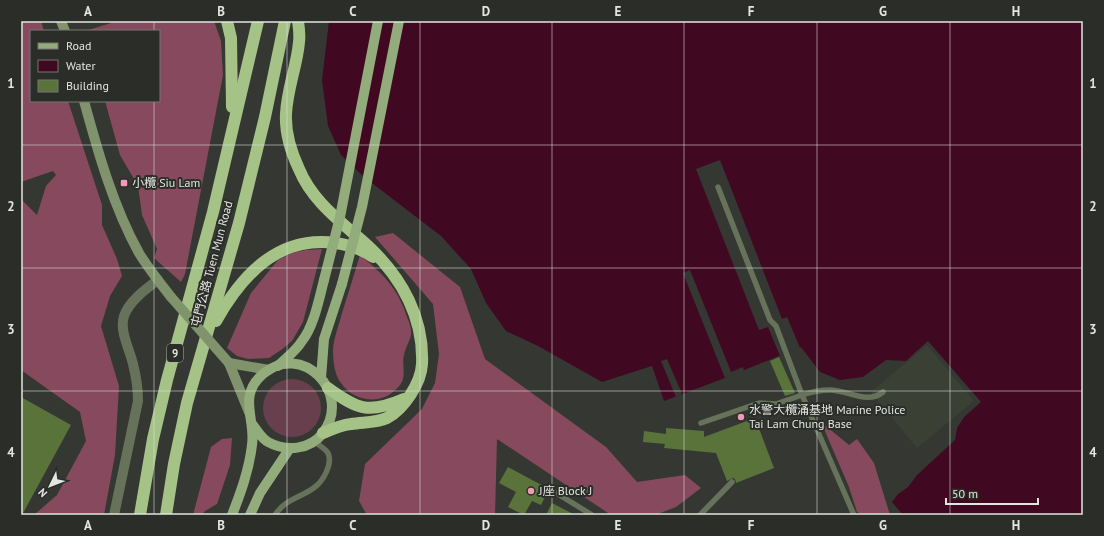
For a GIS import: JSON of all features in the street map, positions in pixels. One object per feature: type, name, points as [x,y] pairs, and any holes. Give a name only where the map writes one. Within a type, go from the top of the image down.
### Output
[{"type":"highway","points":[[227,21],[231,38],[233,84],[232,128]]},
{"type":"highway","name":"屯門公路 Tuen Mun Road","points":[[140,515],[153,439],[167,380],[213,212],[258,21]]},
{"type":"highway","name":"屯門公路 Tuen Mun Road","points":[[166,515],[174,464],[186,410],[239,223],[266,117],[285,21]]},
{"type":"highway","points":[[298,21],[299,42],[286,115],[288,139],[299,170],[308,187],[319,201],[332,215],[369,247],[392,273],[411,302],[421,336],[422,359],[420,377],[414,390],[395,412],[387,418],[342,426],[318,437]]},
{"type":"highway","points":[[207,335],[223,309],[253,270],[276,254],[299,244],[323,242],[351,246],[369,254],[392,273]]},
{"type":"highway","points":[[328,388],[353,404],[370,408],[384,407],[408,397]]},
{"type":"main road","points":[[229,363],[274,368],[292,353],[305,337],[324,280],[343,202],[378,21]]},
{"type":"main road","points":[[321,378],[324,339],[342,284],[363,200],[399,21]]},
{"type":"main road","points":[[84,102],[112,191],[122,218],[140,254],[171,297],[229,363],[249,412],[252,424],[253,442],[246,477],[232,515]]},
{"type":"main road","points":[[249,412],[248,401],[255,382],[262,374],[274,368],[290,364],[302,365],[313,371],[321,378],[328,388],[332,399],[332,410],[329,423],[318,437],[306,445],[290,448],[278,446],[267,441],[259,434],[252,424]]},
{"type":"main road","points":[[250,515],[260,493],[290,448]]},
{"type":"street","points":[[114,515],[138,401],[138,389],[133,363],[124,334],[124,318],[126,312],[134,301],[158,280]]},
{"type":"lane","points":[[231,21],[231,38]]},
{"type":"lane","points":[[718,187],[770,320],[776,326],[802,396],[854,515]]},
{"type":"lane","points":[[701,423],[759,403],[776,404],[811,392],[831,390],[868,398],[878,397],[883,392]]},
{"type":"lane","points":[[275,515],[279,508],[289,500],[315,487],[323,478],[328,469],[328,453],[318,437]]},
{"type":"lane","points":[[700,515],[732,482]]},
{"type":"lane","points":[[553,491],[592,515]]},
{"type":"shaded area","points":[[21,21],[41,21],[44,30],[30,30],[30,102],[68,102],[102,205],[102,225],[117,259],[122,276],[110,296],[101,326],[119,386],[115,455],[104,515],[34,515],[57,495],[86,441],[80,412],[21,370],[21,199],[37,215],[46,186],[56,175],[53,171],[21,182]]},
{"type":"shaded area","points":[[111,21],[214,21],[221,41],[223,75],[185,274],[181,282],[154,258],[157,249],[142,215],[138,186],[120,155],[105,102],[160,102],[160,30],[88,30],[111,23]]},
{"type":"shaded area","points":[[393,233],[460,287],[485,359],[606,447],[637,482],[685,475],[701,488],[676,507],[655,515],[611,515],[497,439],[495,515],[367,515],[359,501],[365,464],[422,409],[435,383],[439,354],[433,304],[375,237]]},
{"type":"shaded area","points":[[322,249],[303,322],[292,341],[269,358],[248,359],[237,356],[227,348],[251,293],[278,260],[292,253]]},
{"type":"shaded area","points":[[360,255],[389,282],[399,298],[411,330],[411,335],[403,358],[404,376],[402,382],[388,395],[374,399],[359,397],[346,389],[335,371],[334,362],[333,349],[335,336]]},
{"type":"shaded area","points":[[927,345],[974,401],[917,448],[871,392]]},
{"type":"shaded area","points":[[286,379],[298,379],[308,383],[317,392],[321,402],[321,414],[313,429],[298,437],[286,437],[276,433],[267,424],[263,414],[263,402],[267,392],[276,383]]},
{"type":"shaded area","points":[[821,422],[849,445],[857,439],[874,463],[890,515],[862,515],[857,512],[849,487]]},
{"type":"shaded area","points":[[232,438],[230,465],[217,504],[205,511],[202,515],[193,515],[211,447],[222,439]]},
{"type":"water","points":[[329,21],[1083,21],[1083,515],[903,515],[892,502],[898,494],[908,487],[917,475],[955,440],[957,428],[964,417],[981,402],[928,341],[906,361],[886,360],[863,377],[840,380],[820,372],[801,347],[664,401],[652,366],[602,382],[538,346],[506,331],[486,303],[471,269],[441,236],[364,177],[341,155],[328,126],[322,80]]},
{"type":"pier","points":[[720,160],[782,319],[787,317],[800,348],[780,356],[768,327],[759,330],[696,169]]},
{"type":"pier","points":[[690,270],[731,372],[743,367],[744,371],[725,378],[683,273]]},
{"type":"pier","points":[[667,359],[682,394],[676,397],[661,361]]},
{"type":"building","points":[[779,357],[795,393],[785,396],[770,361]]},
{"type":"building","points":[[21,397],[71,425],[22,515],[21,515]]},
{"type":"building","points":[[755,418],[774,468],[736,483],[735,479],[733,478],[727,481],[716,453],[664,448],[665,444],[643,442],[644,431],[666,434],[666,428],[704,431],[704,437]]},
{"type":"building","name":"J座 Block J","points":[[508,467],[549,489],[541,505],[532,501],[524,515],[508,507],[516,492],[499,483]]},
{"type":"building","points":[[552,503],[575,515],[546,515]]},
{"type":"place","name":"小欖 Siu Lam","points":[[124,183]]},
{"type":"place","name":"水警大欖涌基地 Marine Police Tai Lam Chung Base","points":[[741,417]]},
{"type":"place","name":"J座 Block J","points":[[531,491]]}]
